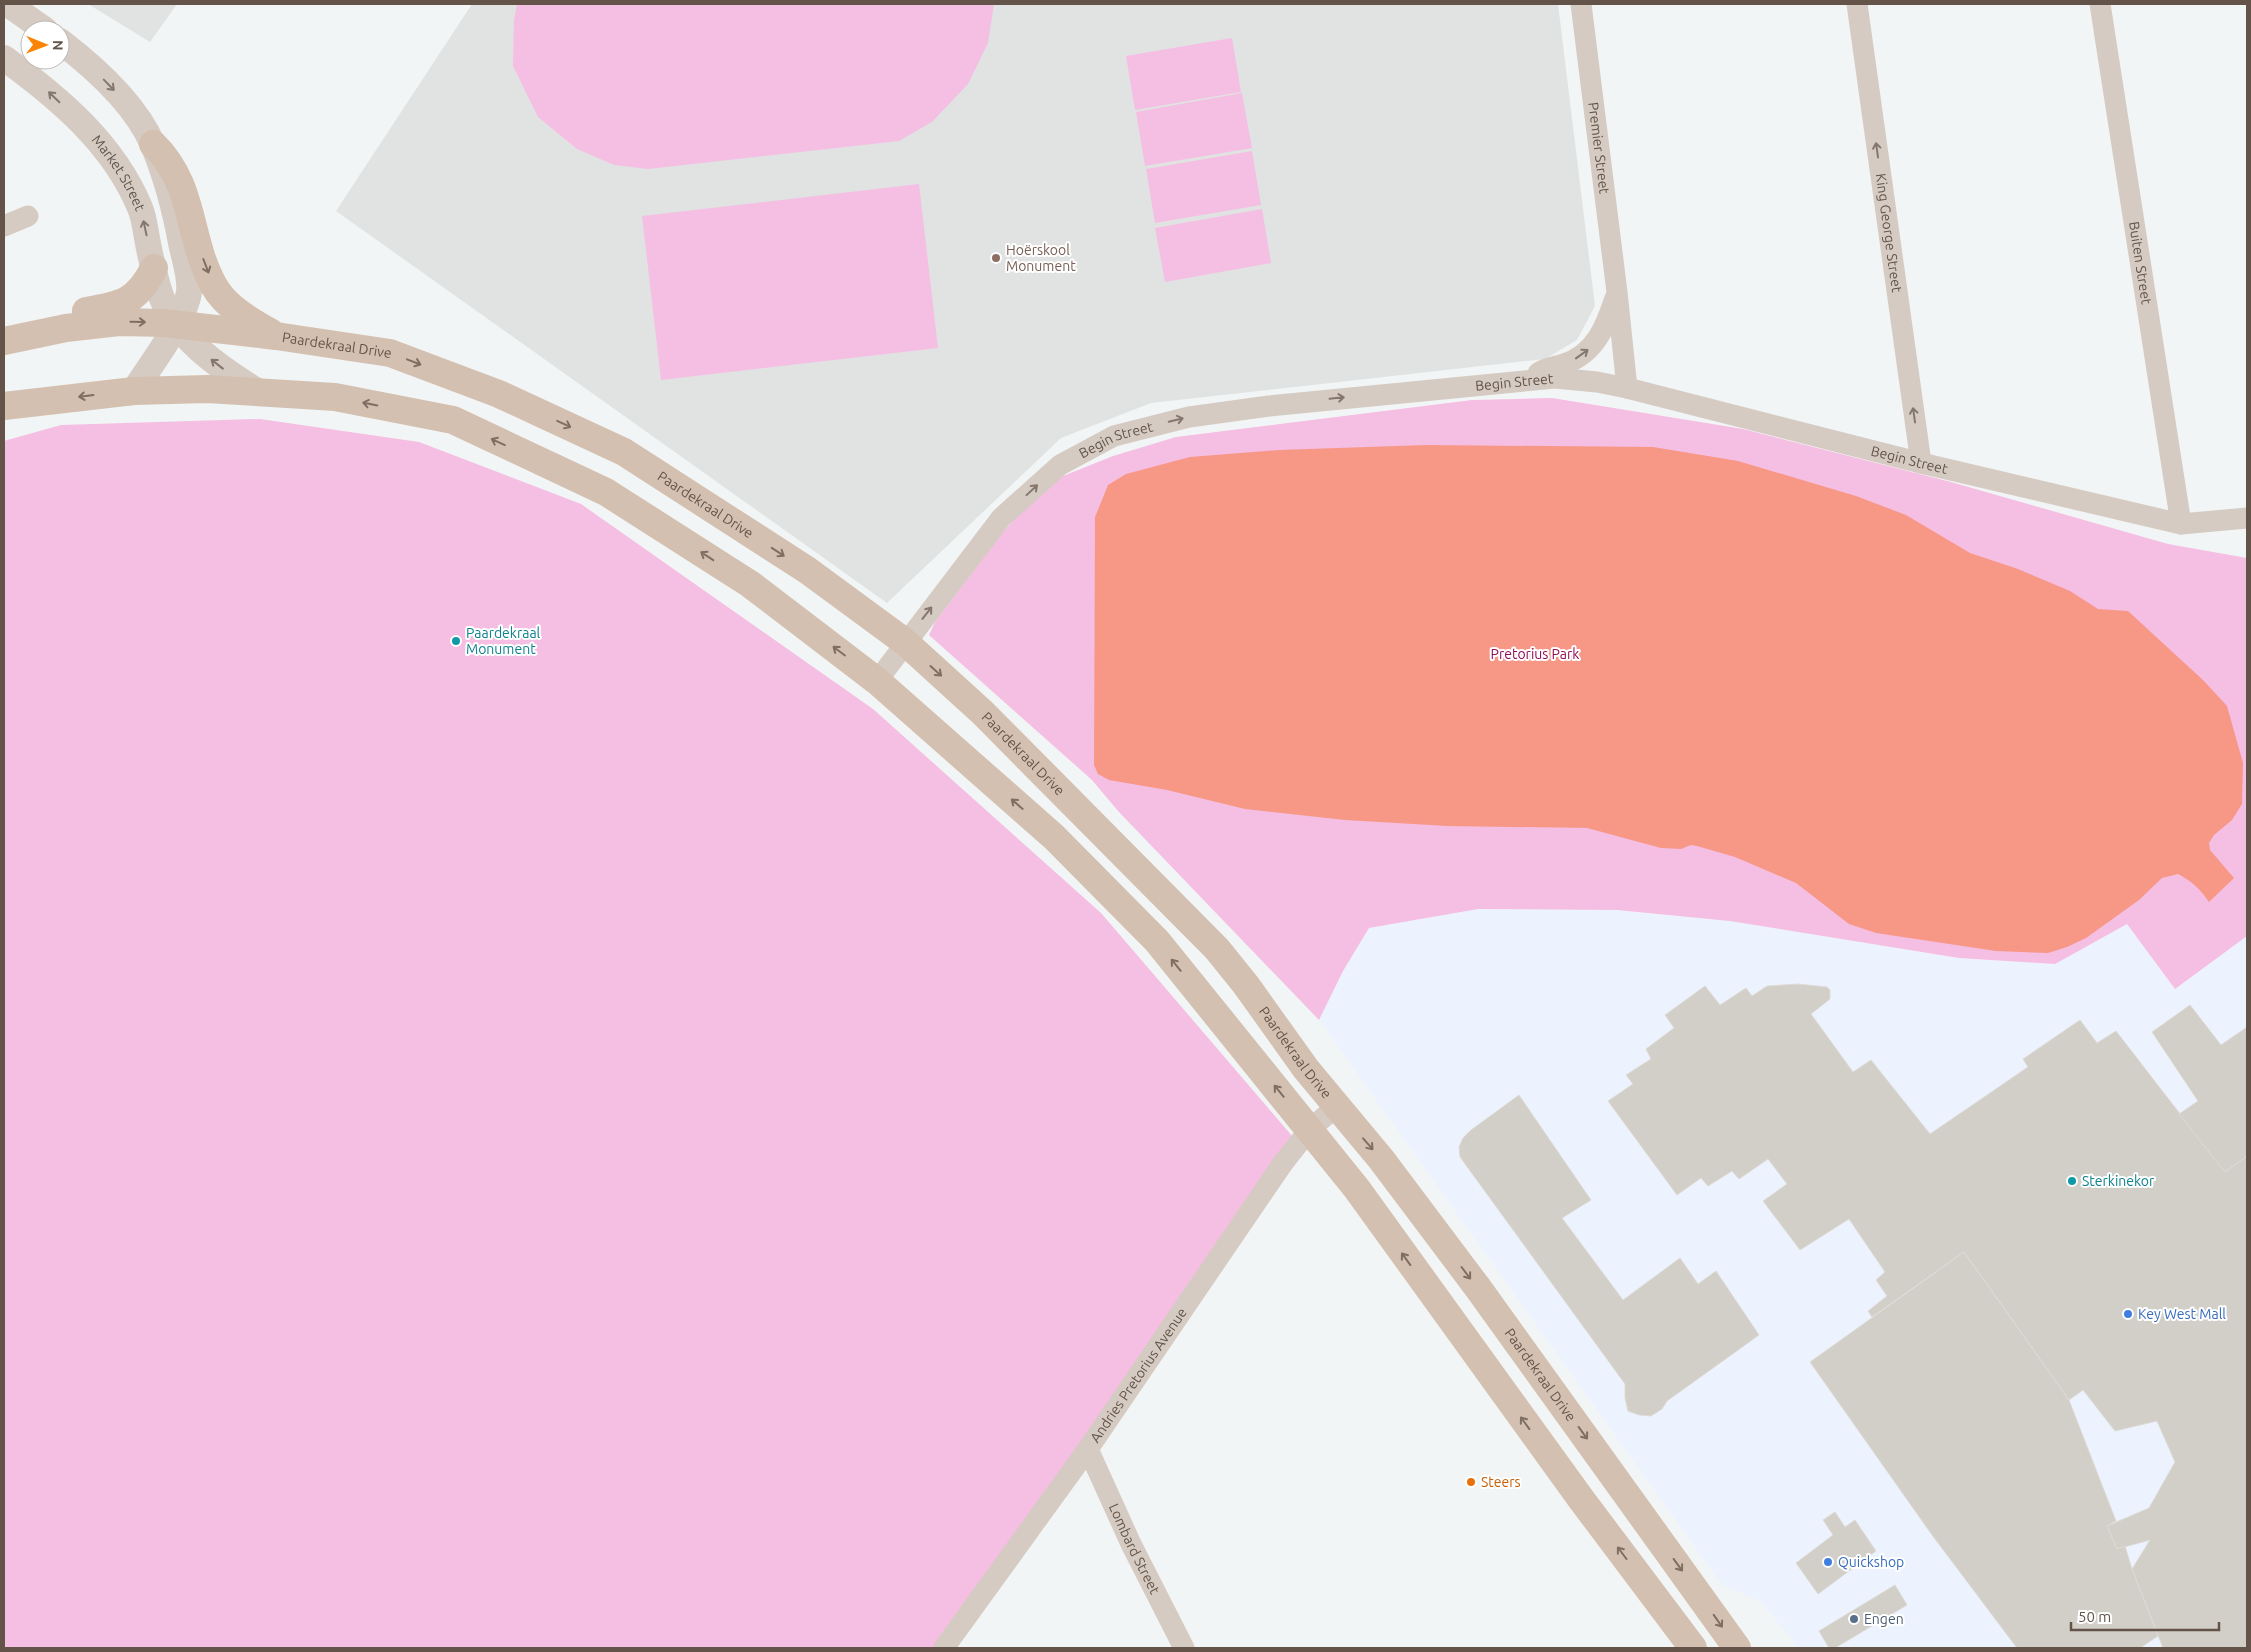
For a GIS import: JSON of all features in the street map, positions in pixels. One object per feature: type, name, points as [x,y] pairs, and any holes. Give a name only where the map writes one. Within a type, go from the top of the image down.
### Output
[{"type":"main road","points":[[152,144],[167,158],[180,182],[199,247],[214,287],[223,298],[249,320],[276,336]]},
{"type":"main road","points":[[4,328],[52,316],[120,304],[134,296],[145,286],[154,268]]},
{"type":"main road","name":"Paardekraal Drive","points":[[4,341],[66,328],[119,322],[177,323],[390,353],[499,394],[624,452],[807,570],[905,642],[983,713],[1217,949],[1246,985],[1336,1107],[1381,1159],[1478,1288],[1737,1648]]},
{"type":"main road","points":[[4,406],[134,391],[207,389],[335,397],[452,420],[606,492],[750,584],[877,681],[1054,837],[1150,934],[1357,1189],[1576,1491],[1693,1648]]},
{"type":"street","points":[[8,4],[30,20]]},
{"type":"street","name":"Premier Street","points":[[1581,4],[1627,388]]},
{"type":"street","name":"King George Street","points":[[1857,4],[1921,463]]},
{"type":"street","name":"Buiten Street","points":[[2100,4],[2181,524]]},
{"type":"street","points":[[70,49],[82,58],[128,105],[152,144],[175,209],[190,290],[185,307],[177,323],[134,391]]},
{"type":"street","name":"Market Street","points":[[4,58],[44,87],[90,131],[116,163],[140,209],[154,268],[167,311],[194,344],[213,361],[257,391]]},
{"type":"street","points":[[4,226],[28,216]]},
{"type":"street","name":"Premier Street","points":[[1523,382],[1545,368],[1564,364],[1588,350],[1599,337],[1607,322],[1617,292]]},
{"type":"street","name":"Begin Street","points":[[877,681],[1001,518],[1060,465],[1114,436],[1188,417],[1269,406],[1555,378],[1597,382],[1921,463],[2181,524],[2247,518]]},
{"type":"street","name":"Andries Pretorius Avenue","points":[[944,1648],[1088,1449],[1206,1278],[1256,1201],[1310,1129],[1336,1107]]},
{"type":"street","name":"Lombard Street","points":[[1088,1449],[1131,1544],[1184,1648]]},
{"type":"shaded area","points":[[88,4],[177,4],[150,42]]},
{"type":"shaded area","name":"Hoërskool Monument","points":[[472,4],[1558,4],[1595,306],[1577,340],[1545,359],[1151,403],[1061,438],[887,603],[336,211]]},
{"type":"shaded area","name":"Pretorius Park","points":[[1426,445],[1653,447],[1738,461],[1856,496],[1906,515],[1970,553],[2018,569],[2070,591],[2098,609],[2128,611],[2204,681],[2227,706],[2243,763],[2242,804],[2232,820],[2214,835],[2209,843],[2210,850],[2234,878],[2209,902],[2196,886],[2178,874],[2162,878],[2139,900],[2086,938],[2067,947],[2048,953],[1996,951],[1876,933],[1849,924],[1796,883],[1735,857],[1697,846],[1691,845],[1681,849],[1661,848],[1587,828],[1447,826],[1345,820],[1245,809],[1167,790],[1109,780],[1098,774],[1094,765],[1095,517],[1108,485],[1126,474],[1190,457],[1279,450]]},
{"type":"shaded area","points":[[1478,909],[1617,910],[1730,921],[1959,958],[2054,964],[2127,924],[2175,989],[2247,936],[2247,1648],[1799,1648],[1760,1601],[1722,1585],[1319,1020],[1343,971],[1369,928]]},
{"type":"green space","points":[[517,4],[994,4],[988,43],[968,84],[932,122],[899,141],[648,169],[614,165],[577,149],[538,117],[513,66],[514,20]]},
{"type":"green space","points":[[1232,38],[1241,92],[1135,110],[1126,56]]},
{"type":"green space","points":[[1242,93],[1252,148],[1145,166],[1136,112]]},
{"type":"green space","points":[[1252,151],[1261,205],[1155,223],[1146,169]]},
{"type":"green space","points":[[919,184],[938,348],[661,380],[642,216]]},
{"type":"green space","points":[[1262,209],[1271,263],[1165,282],[1155,228]]},
{"type":"green space","name":"Pretorius Park","points":[[1552,398],[1743,429],[1951,482],[2168,544],[2247,558],[2247,936],[2175,989],[2127,924],[2055,964],[1959,958],[1730,921],[1617,910],[1478,909],[1369,928],[1343,971],[1319,1020],[1118,811],[1092,780],[929,635],[935,622],[1002,533],[1033,499],[1063,476],[1113,456],[1176,437],[1472,400]]},
{"type":"green space","points":[[260,419],[419,442],[581,504],[873,709],[1101,913],[1305,1151],[938,1648],[4,1648],[4,441],[61,425]]},
{"type":"building","name":"Key West Mall","points":[[1798,984],[1827,987],[1830,990],[1830,999],[1811,1014],[1853,1072],[1871,1060],[1930,1134],[2028,1067],[2023,1059],[2080,1020],[2097,1043],[2116,1031],[2225,1172],[2247,1156],[2247,1648],[2163,1648],[2132,1569],[2150,1540],[2117,1549],[2107,1526],[2149,1508],[2175,1462],[2157,1421],[2115,1431],[2083,1390],[2069,1400],[1964,1252],[1872,1317],[1868,1311],[1887,1296],[1876,1280],[1885,1272],[1849,1219],[1800,1250],[1763,1201],[1787,1184],[1768,1159],[1739,1179],[1732,1171],[1708,1186],[1701,1178],[1677,1195],[1608,1101],[1633,1084],[1626,1075],[1651,1059],[1646,1049],[1674,1028],[1665,1015],[1705,986],[1720,1005],[1746,988],[1752,996],[1767,986]]},
{"type":"building","points":[[2190,1005],[2221,1045],[2247,1027],[2247,1156],[2225,1172],[2179,1114],[2198,1101],[2152,1032]]},
{"type":"building","points":[[1519,1095],[1591,1200],[1562,1218],[1623,1300],[1680,1258],[1698,1284],[1716,1271],[1759,1335],[1667,1401],[1662,1409],[1651,1416],[1639,1415],[1628,1411],[1625,1398],[1625,1384],[1460,1157],[1459,1147],[1463,1138]]},
{"type":"building","points":[[1964,1252],[2069,1400],[2116,1521],[2107,1526],[2117,1549],[2125,1546],[2158,1636],[2140,1648],[2017,1648],[1932,1535],[1810,1362]]},
{"type":"building","points":[[1835,1512],[1845,1527],[1855,1520],[1876,1551],[1818,1594],[1796,1563],[1833,1535],[1823,1520]]},
{"type":"building","points":[[1895,1585],[1907,1605],[1835,1648],[1829,1648],[1819,1631]]},
{"type":"place","name":"Hoërskool Monument","points":[[996,258]]},
{"type":"place","name":"Paardekraal Monument","points":[[456,641]]},
{"type":"place","name":"Sterkinekor","points":[[2072,1181]]},
{"type":"place","name":"Key West Mall","points":[[2128,1314]]},
{"type":"place","name":"Steers","points":[[1471,1482]]},
{"type":"place","name":"Quickshop","points":[[1828,1562]]},
{"type":"place","name":"Engen","points":[[1854,1619]]}]
